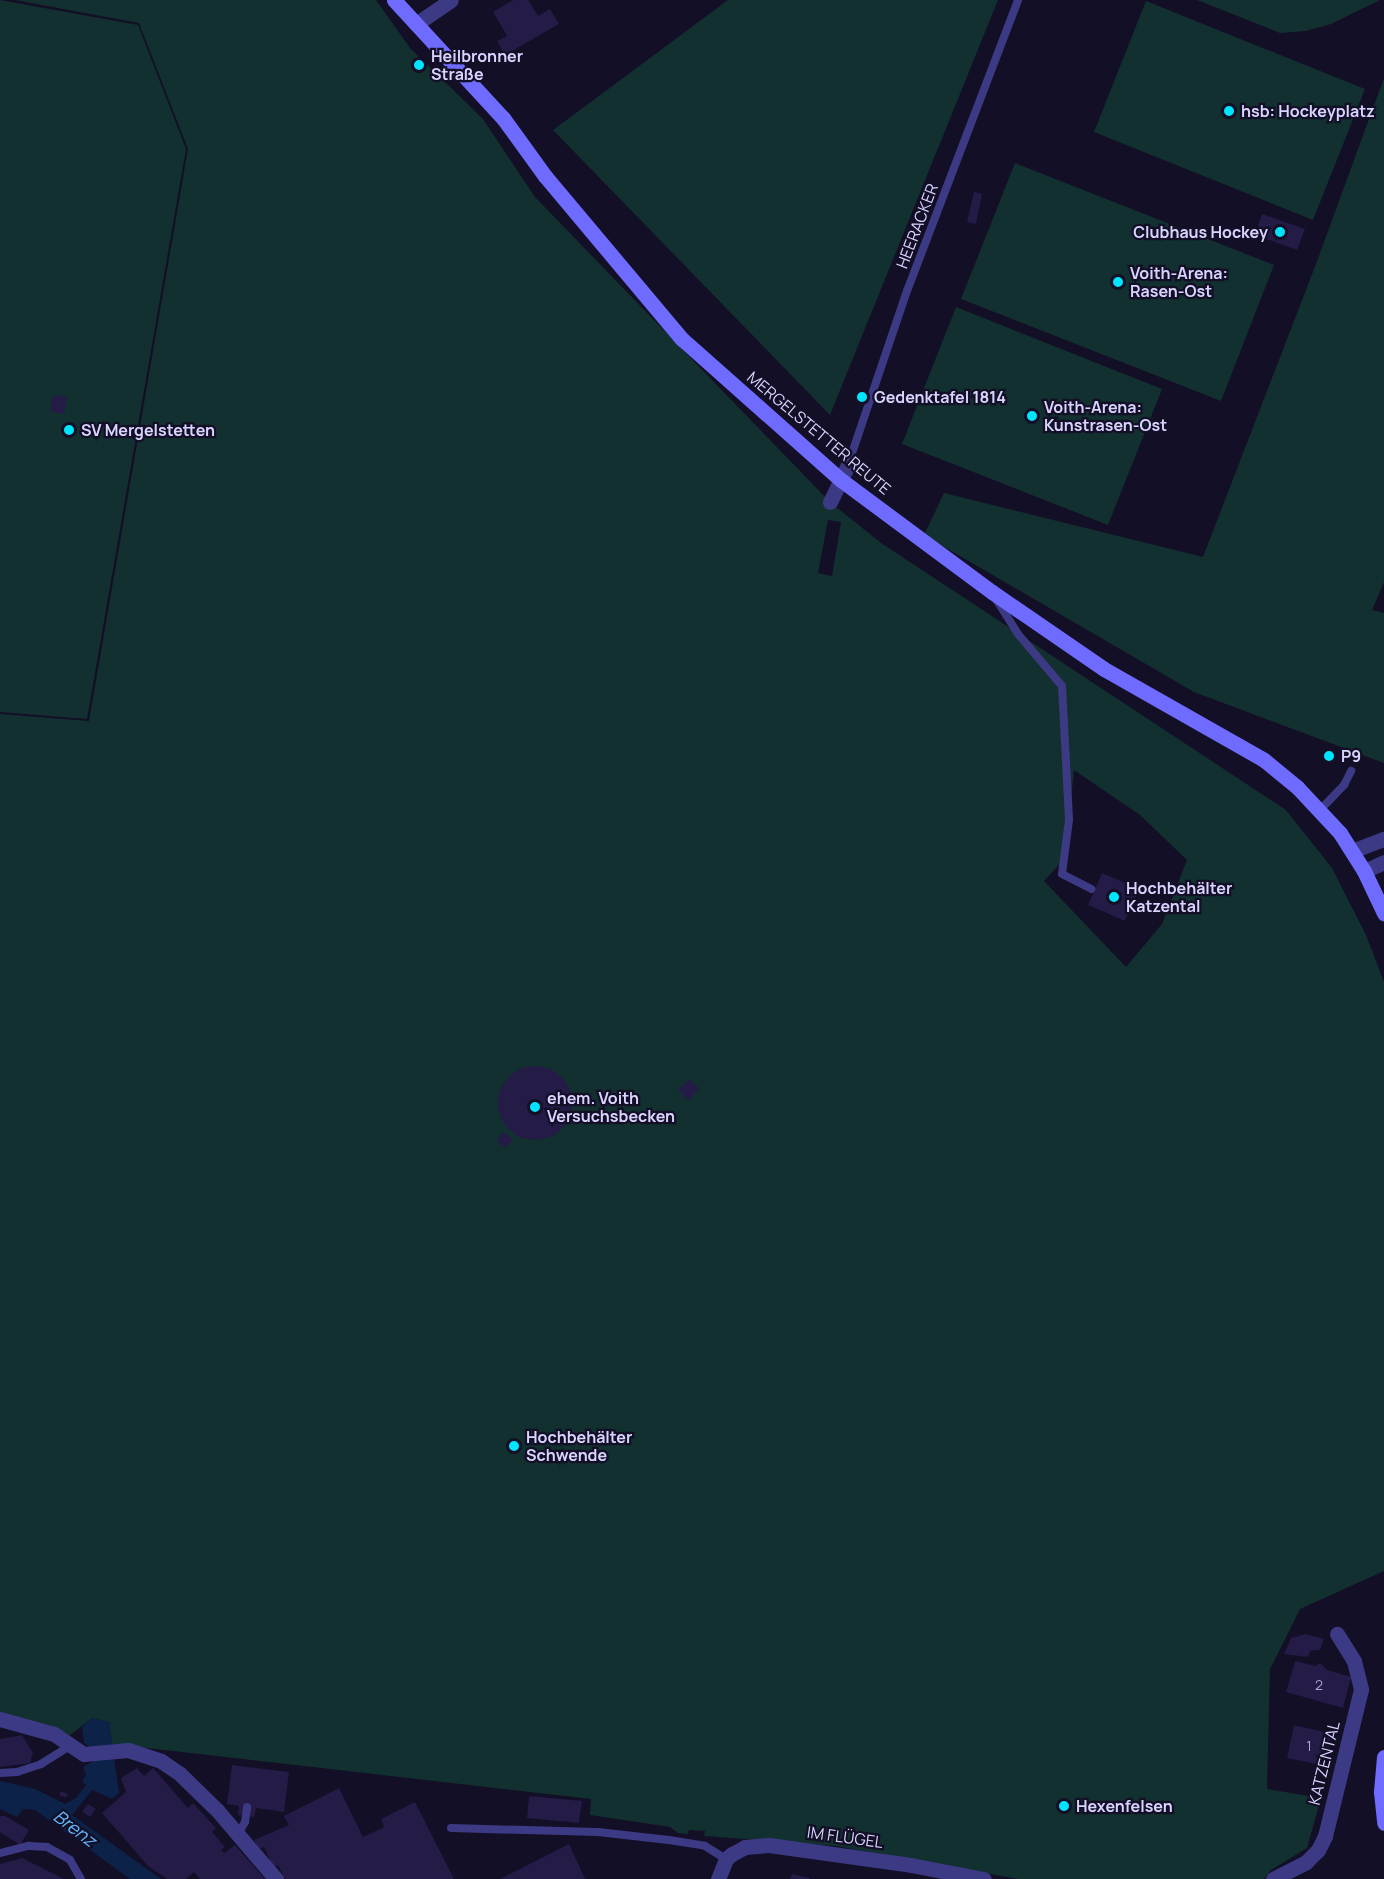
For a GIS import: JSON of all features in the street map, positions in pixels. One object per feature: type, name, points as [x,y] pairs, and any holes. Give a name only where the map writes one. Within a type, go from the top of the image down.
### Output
[{"type":"street","name":"MERGELSTETTER REUTE","points":[[394,0],[503,118],[545,176],[682,339],[841,480],[992,592],[1104,669],[1264,760],[1320,810],[1352,851]]},
{"type":"street","points":[[416,24],[451,0]]},
{"type":"street","points":[[830,502],[848,465]]},
{"type":"street","points":[[1384,839],[1352,851],[1384,913]]},
{"type":"street","points":[[1364,871],[1384,862]]},
{"type":"street","name":"KATZENTAL","points":[[1273,1879],[1306,1862],[1318,1850],[1327,1827],[1360,1689],[1354,1660],[1337,1634]]},
{"type":"street","points":[[0,1719],[54,1734],[84,1754],[93,1755],[113,1750],[138,1752],[171,1767],[238,1834],[276,1879]]},
{"type":"street","points":[[1384,1757],[1382,1792],[1384,1823]]},
{"type":"street","name":"IM FLÜGEL","points":[[726,1859],[745,1847],[769,1845],[911,1865],[984,1879]]},
{"type":"street","points":[[718,1879],[726,1859]]},
{"type":"lane","name":"HEERACKER","points":[[848,465],[907,291],[1018,0]]},
{"type":"lane","points":[[992,592],[1018,634],[1062,686],[1068,765],[1069,820],[1062,874],[1091,889]]},
{"type":"lane","points":[[1320,810],[1344,785],[1351,771]]},
{"type":"lane","points":[[0,1773],[17,1772],[41,1764],[71,1745]]},
{"type":"lane","points":[[238,1834],[245,1822],[247,1807]]},
{"type":"lane","points":[[451,1828],[598,1832],[645,1837],[705,1846],[726,1859]]},
{"type":"lane","points":[[0,1853],[29,1846],[47,1847],[70,1860],[81,1879]]},
{"type":"green space","name":"SV Mergelstetten","points":[[0,0],[138,25],[186,149],[87,719],[0,712]]},
{"type":"green space","points":[[15,0],[376,0],[410,48],[483,119],[535,197],[830,502],[881,543],[1286,810],[1332,868],[1366,935],[1384,982],[1384,1571],[1300,1609],[1270,1669],[1267,1789],[1321,1798],[1307,1848],[1271,1870],[1264,1879],[1018,1879],[836,1846],[704,1836],[705,1831],[689,1830],[688,1834],[678,1833],[670,1827],[590,1815],[591,1799],[112,1744],[109,1722],[92,1718],[69,1736],[0,1714],[0,714],[89,721],[188,149],[139,23]],"holes":[[[828,520],[841,522],[832,576],[818,573]],[[1074,770],[1140,815],[1187,860],[1162,924],[1126,967],[1044,881],[1065,858]]]},
{"type":"green space","points":[[728,0],[998,0],[830,415],[553,130]]},
{"type":"green space","points":[[1197,0],[1380,0],[1331,24],[1306,31],[1280,33]]},
{"type":"green space","name":"hsb: Hockeyplatz","points":[[1146,1],[1365,89],[1313,220],[1094,132]]},
{"type":"green space","points":[[1384,78],[1384,582],[1372,610],[1384,613],[1384,763],[1194,692],[924,535],[944,493],[1203,557],[1316,264]]},
{"type":"green space","name":"Voith-Arena: Rasen-Ost","points":[[1015,163],[1274,265],[1221,401],[961,299]]},
{"type":"green space","name":"Voith-Arena: Kunstrasen-Ost","points":[[956,307],[1162,389],[1108,525],[902,444]]},
{"type":"water","name":"Brenz","points":[[92,1718],[109,1722],[119,1793],[112,1799],[92,1790],[72,1815],[161,1879],[130,1879],[35,1810],[23,1809],[17,1817],[0,1809],[0,1781],[35,1789],[65,1804],[76,1798],[86,1785],[82,1782],[86,1775],[83,1767],[94,1761],[92,1749],[84,1743],[82,1727]]},
{"type":"building","points":[[513,0],[528,0],[538,16],[550,9],[559,24],[505,55],[497,41],[507,36],[493,12]]},
{"type":"building","points":[[974,192],[982,194],[976,224],[967,222]]},
{"type":"building","name":"Clubhaus Hockey","points":[[1262,214],[1305,229],[1297,250],[1255,235]]},
{"type":"building","points":[[53,395],[67,397],[64,414],[50,411]]},
{"type":"building","name":"Hochbehälter Katzental","points":[[1102,873],[1139,889],[1125,921],[1088,905]]},
{"type":"building","name":"ehem. Voith Versuchsbecken","points":[[535,1066],[556,1072],[566,1082],[572,1103],[566,1124],[556,1134],[535,1140],[514,1134],[504,1124],[498,1103],[504,1082],[514,1072]]},
{"type":"building","points":[[689,1079],[699,1088],[689,1100],[678,1090]]},
{"type":"building","points":[[503,1132],[513,1139],[506,1148],[497,1141]]},
{"type":"building","points":[[1306,1634],[1324,1639],[1320,1650],[1310,1651],[1308,1657],[1284,1654],[1291,1638]]},
{"type":"building","points":[[1295,1661],[1315,1666],[1320,1663],[1327,1670],[1351,1677],[1343,1708],[1286,1692]]},
{"type":"building","points":[[1294,1725],[1332,1734],[1325,1766],[1287,1758]]},
{"type":"building","points":[[22,1735],[33,1753],[30,1763],[0,1767],[0,1739]]},
{"type":"building","points":[[232,1765],[289,1772],[284,1812],[256,1808],[254,1817],[238,1815],[239,1806],[227,1804]]},
{"type":"building","points":[[137,1768],[144,1776],[153,1768],[188,1808],[193,1803],[216,1828],[212,1832],[225,1847],[221,1850],[224,1853],[235,1845],[265,1879],[200,1879],[194,1872],[186,1879],[167,1879],[148,1866],[102,1813],[126,1792],[121,1778]]},
{"type":"building","points":[[339,1788],[363,1837],[384,1827],[381,1819],[415,1802],[454,1879],[285,1879],[278,1865],[273,1867],[264,1847],[259,1849],[254,1840],[289,1825],[284,1816]]},
{"type":"building","points":[[61,1791],[68,1794],[66,1798],[59,1795]]},
{"type":"building","points":[[529,1796],[582,1801],[579,1823],[527,1818]]},
{"type":"building","points":[[88,1804],[96,1809],[90,1817],[82,1812]]},
{"type":"building","points":[[0,1816],[5,1816],[29,1830],[20,1845],[0,1832]]},
{"type":"building","points":[[569,1844],[585,1879],[500,1879]]},
{"type":"building","points":[[22,1858],[64,1879],[0,1879],[0,1864]]},
{"type":"building","points":[[792,1874],[810,1878],[790,1879]]},
{"type":"place","name":"Heilbronner Straße","points":[[419,65]]},
{"type":"place","name":"hsb: Hockeyplatz","points":[[1229,111]]},
{"type":"place","name":"Clubhaus Hockey","points":[[1280,232]]},
{"type":"place","name":"Voith-Arena: Rasen-Ost","points":[[1118,282]]},
{"type":"place","name":"Gedenktafel 1814","points":[[862,397]]},
{"type":"place","name":"Voith-Arena: Kunstrasen-Ost","points":[[1032,416]]},
{"type":"place","name":"SV Mergelstetten","points":[[69,430]]},
{"type":"place","name":"P9","points":[[1329,756]]},
{"type":"place","name":"Hochbehälter Katzental","points":[[1114,897]]},
{"type":"place","name":"ehem. Voith Versuchsbecken","points":[[535,1107]]},
{"type":"place","name":"Hochbehälter Schwende","points":[[514,1446]]},
{"type":"place","name":"Hexenfelsen","points":[[1064,1806]]}]
